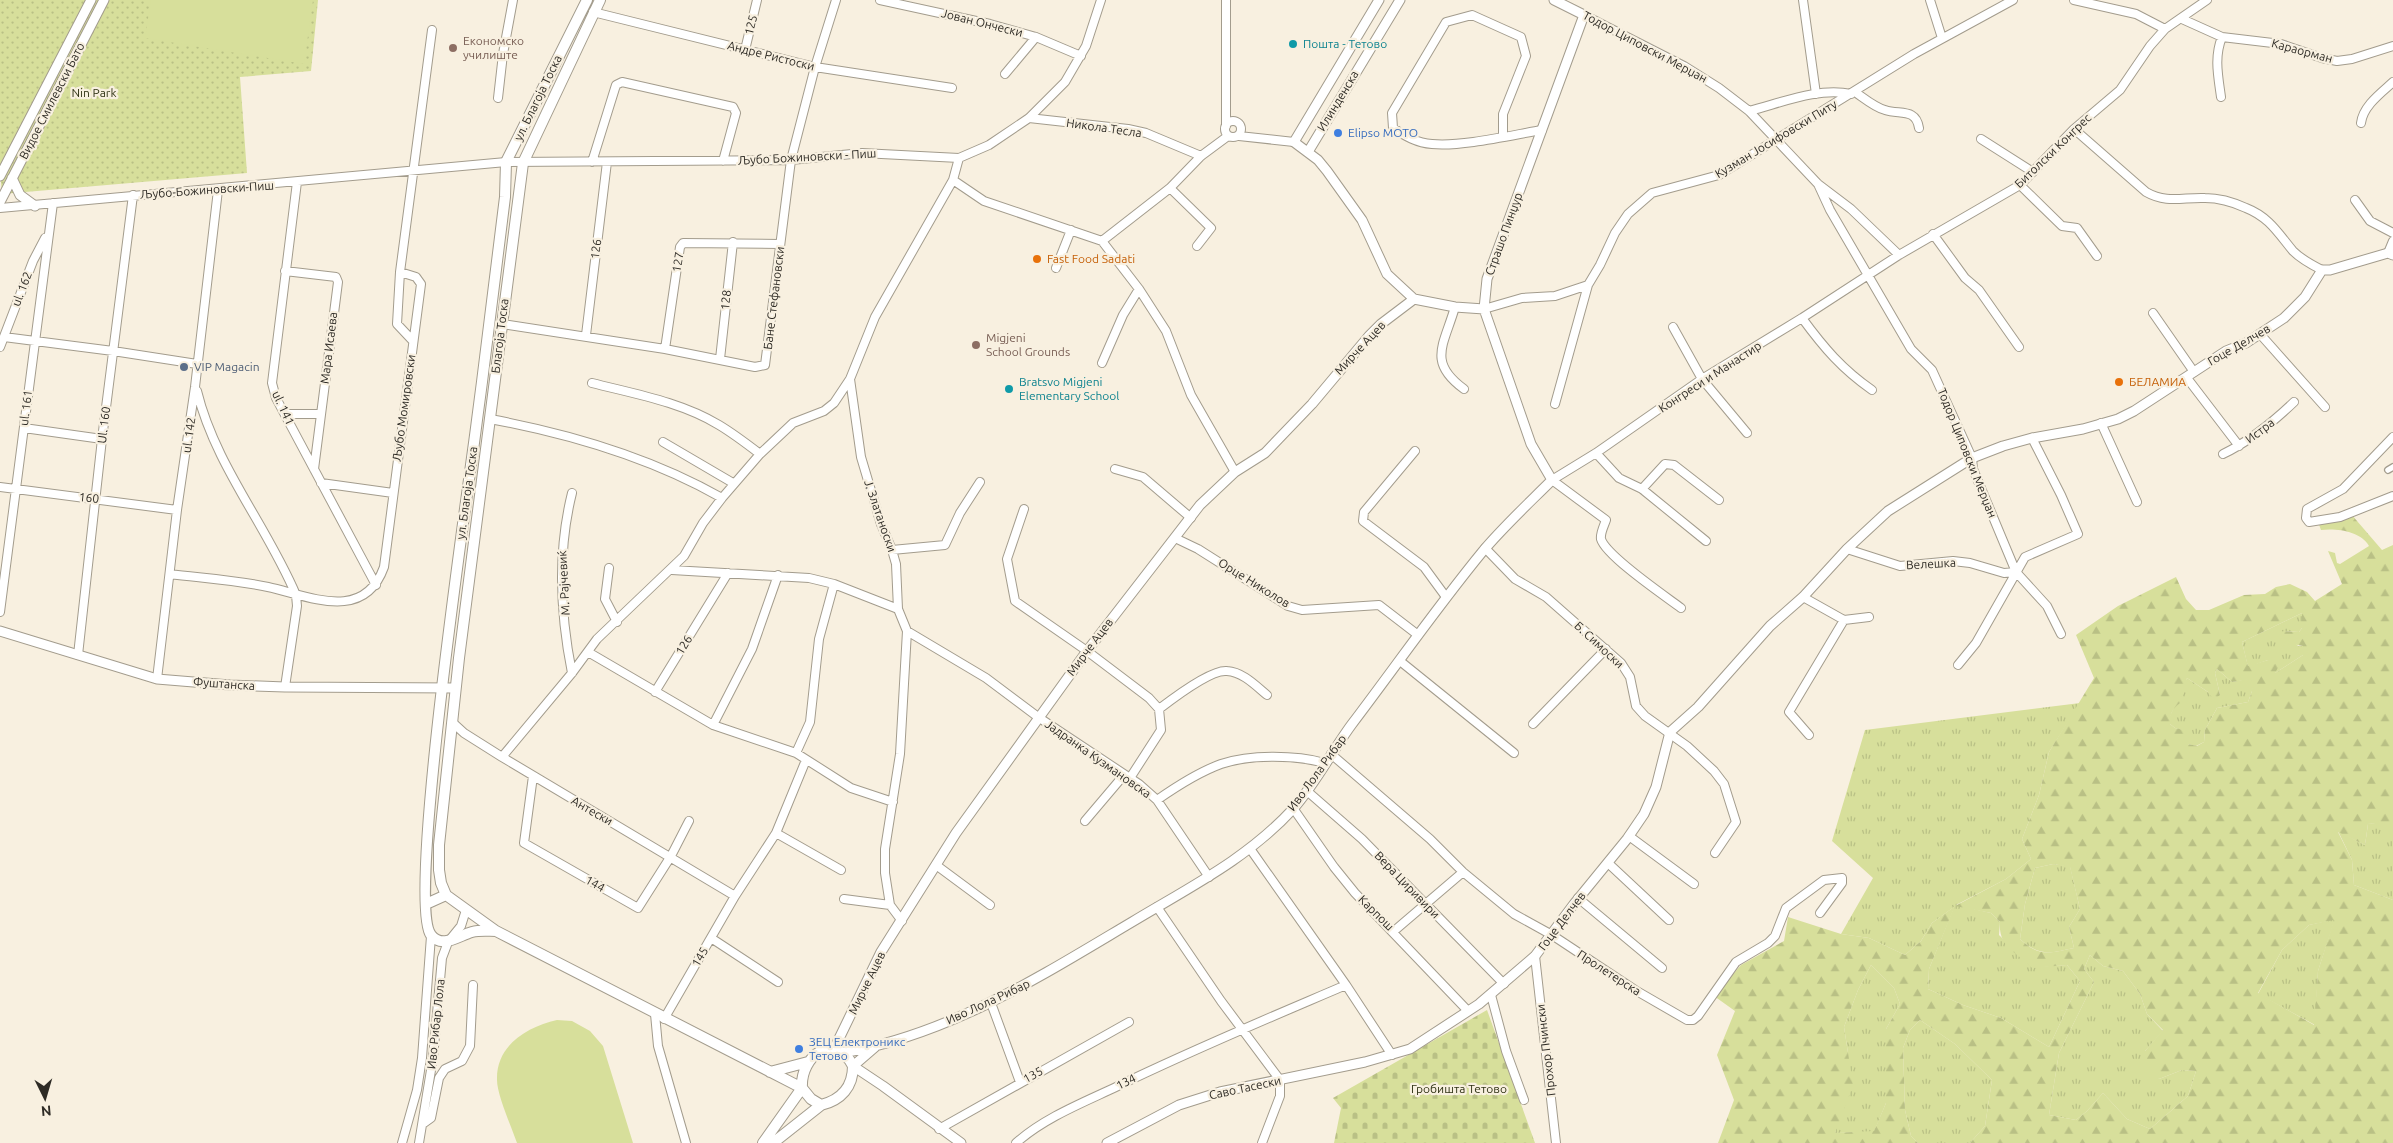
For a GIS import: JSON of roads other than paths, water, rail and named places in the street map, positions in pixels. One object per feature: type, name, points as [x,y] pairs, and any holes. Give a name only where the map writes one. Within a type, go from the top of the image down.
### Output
[{"type":"main road","name":"ул. Благоја Тоска","points":[[431,936],[427,928],[427,854],[441,688],[505,197],[506,162],[587,0]]},
{"type":"main road","name":"Благоја Тоска","points":[[446,895],[441,883],[439,845],[455,688],[523,162],[600,0]]},
{"type":"main road","points":[[426,904],[446,895],[496,931],[802,1088],[811,1099],[821,1105]]},
{"type":"main road","points":[[431,936],[439,941],[448,942],[473,932],[496,931]]},
{"type":"main road","points":[[762,1143],[802,1088],[802,1076],[808,1062],[819,1052],[838,1051],[853,1066],[848,1088],[838,1099],[821,1105],[773,1143]]},
{"type":"main road","points":[[770,1072],[808,1062]]},
{"type":"street","name":"Видое Смилевски Бато","points":[[0,176],[91,0]]},
{"type":"street","name":"Видое Смилевски Бато","points":[[0,202],[104,0]]},
{"type":"street","points":[[498,98],[503,54],[513,0]]},
{"type":"street","name":"125","points":[[745,50],[758,0]]},
{"type":"street","name":"Бане Стефановски","points":[[502,324],[665,349],[755,367],[765,366],[791,160],[815,67],[836,0]]},
{"type":"street","name":"Јован Ончески","points":[[880,0],[990,24],[1036,37],[1081,56]]},
{"type":"street","name":"Љубо Божиновски - Пиш","points":[[506,162],[791,160],[862,153],[959,158],[989,145],[1029,118],[1065,82],[1081,56],[1101,0]]},
{"type":"street","points":[[1226,0],[1226,126],[1228,136]]},
{"type":"street","name":"Илинденска","points":[[1294,142],[1353,40],[1379,0]]},
{"type":"street","name":"Илинденска","points":[[1308,152],[1400,0]]},
{"type":"street","name":"Тодор Циповски Мерџан","points":[[1554,0],[1684,66],[1719,88],[1749,111],[1818,184],[1851,209],[1899,255]]},
{"type":"street","points":[[1803,0],[1816,94]]},
{"type":"street","points":[[1930,0],[1942,38]]},
{"type":"street","points":[[1993,0],[1997,8]]},
{"type":"street","name":"Кузман Јосифовски Питу","points":[[1555,404],[1588,285],[1600,265],[1615,232],[1639,202],[1652,193],[1719,175],[1942,38],[2013,0]]},
{"type":"street","points":[[2074,0],[2136,14],[2165,29]]},
{"type":"street","name":"Битолски Конгрес","points":[[1869,275],[1933,234],[2020,185],[2074,129],[2120,90],[2150,46],[2165,29],[2207,0]]},
{"type":"street","name":"Андре Ристоски","points":[[593,12],[815,67],[952,88]]},
{"type":"street","points":[[1503,136],[1502,114],[1526,56],[1521,37],[1472,15],[1446,22],[1392,113],[1393,128],[1411,139],[1432,144],[1503,136],[1542,130]]},
{"type":"street","name":"Страшо Пинџур","points":[[1552,480],[1531,444],[1484,309],[1487,279],[1584,15]]},
{"type":"street","name":"Караорман","points":[[2182,19],[2222,37],[2281,44],[2337,61],[2352,59],[2393,46]]},
{"type":"street","points":[[413,341],[397,324],[400,272],[432,30]]},
{"type":"street","points":[[1005,74],[1036,37]]},
{"type":"street","points":[[2221,97],[2217,50],[2222,37]]},
{"type":"street","points":[[1353,40],[1368,50]]},
{"type":"street","points":[[592,162],[616,85],[622,82],[734,107],[736,112],[724,161]]},
{"type":"street","points":[[2361,123],[2362,116],[2374,100],[2393,82]]},
{"type":"street","points":[[1749,111],[1816,94],[1840,91],[1853,93],[1881,109],[1905,112],[1914,116],[1919,128]]},
{"type":"street","points":[[1227,104],[1240,124],[1239,136]]},
{"type":"street","name":"Никола Тесла","points":[[1029,118],[1128,129],[1146,133],[1201,156]]},
{"type":"street","points":[[1226,126],[1232,122],[1240,124],[1260,137]]},
{"type":"street","points":[[2074,129],[2146,192],[2157,198],[2172,201],[2205,198],[2226,200],[2248,208],[2273,224],[2294,252],[2322,270],[2330,270],[2390,254],[2393,241]]},
{"type":"street","points":[[1102,241],[1170,188],[1201,156],[1228,136],[1260,137],[1294,142],[1318,160],[1362,220],[1387,274],[1414,298],[1455,307],[1484,309],[1522,298],[1555,296],[1588,285]]},
{"type":"street","points":[[1981,139],[2033,172]]},
{"type":"street","points":[[502,757],[572,673],[597,639],[672,570],[684,556],[703,523],[733,483],[760,454],[793,423],[824,411],[834,403],[850,379],[875,317],[953,180],[959,158]]},
{"type":"street","name":"Љубо-Божиновски-Пиш","points":[[0,208],[133,195],[218,190],[506,162]]},
{"type":"street","name":"126","points":[[586,336],[607,162]]},
{"type":"street","points":[[12,178],[20,195],[35,206]]},
{"type":"street","points":[[953,180],[984,201],[1102,241],[1139,289],[1166,331],[1191,395],[1235,472]]},
{"type":"street","name":"ul. 141","points":[[297,182],[272,383],[285,414],[376,585]]},
{"type":"street","name":"Тодор Циповски Мерџан","points":[[1818,184],[1830,210],[1911,349],[1932,370],[1972,458],[1973,469],[2016,572],[2047,606],[2061,634]]},
{"type":"street","points":[[2020,185],[2062,226],[2077,228],[2097,256]]},
{"type":"street","points":[[1170,188],[1211,228],[1197,246]]},
{"type":"street","name":"ul. 142","points":[[156,679],[177,510],[196,387],[197,364],[218,190]]},
{"type":"street","name":"Ul. 160","points":[[78,655],[102,439],[133,195]]},
{"type":"street","points":[[2355,200],[2370,221],[2393,233]]},
{"type":"street","name":"ul. 161","points":[[0,612],[53,203]]},
{"type":"street","points":[[1056,268],[1070,230]]},
{"type":"street","name":"ul. 162","points":[[0,347],[33,261],[48,233]]},
{"type":"street","points":[[1933,234],[1965,278],[1979,290],[2019,347]]},
{"type":"street","name":"127","points":[[665,349],[680,247],[683,243],[733,242],[780,244]]},
{"type":"street","name":"128","points":[[720,359],[733,242]]},
{"type":"street","name":"Гоце Делчев","points":[[1392,1055],[1410,1049],[1468,1011],[1491,995],[1535,956],[1644,814],[1656,786],[1670,732],[1698,707],[1770,626],[1803,597],[1847,549],[1888,511],[1972,458],[2002,446],[2032,438],[2083,429],[2118,419],[2134,411],[2226,351],[2246,343],[2284,318],[2305,297],[2322,270]]},
{"type":"street","name":"Мара Исаева","points":[[285,271],[338,279],[314,470]]},
{"type":"street","name":"Љубо Момировски","points":[[376,585],[384,568],[421,284],[416,278],[400,272]]},
{"type":"street","name":"Конгреси и Манастир","points":[[1552,480],[1596,453],[1702,379],[1869,275]]},
{"type":"street","points":[[1102,363],[1123,315],[1139,289]]},
{"type":"street","name":"Мирче Ацев","points":[[838,1051],[881,952],[956,833],[1087,651],[1217,487],[1235,472],[1265,453],[1312,404],[1375,330],[1414,298]]},
{"type":"street","points":[[1455,307],[1439,358],[1444,371],[1464,389]]},
{"type":"street","points":[[2153,313],[2190,375],[2239,446]]},
{"type":"street","points":[[1802,318],[1828,354],[1850,374],[1872,390]]},
{"type":"street","points":[[1672,327],[1702,379],[1747,433]]},
{"type":"street","points":[[2260,334],[2325,407]]},
{"type":"street","points":[[4,337],[113,350],[197,364]]},
{"type":"street","name":"Ј. Златаноски","points":[[850,379],[861,457],[881,524],[896,564],[898,609],[907,631],[905,697],[894,802],[885,849],[885,874],[890,905],[902,921]]},
{"type":"street","points":[[592,383],[664,402],[690,411],[719,425],[760,454]]},
{"type":"street","points":[[196,387],[201,410],[218,447],[296,595],[297,606],[285,687]]},
{"type":"street","name":"Истра","points":[[2223,454],[2239,446],[2274,421],[2294,402]]},
{"type":"street","points":[[285,414],[321,414]]},
{"type":"street","points":[[490,419],[542,429],[658,465],[722,498]]},
{"type":"street","points":[[2101,423],[2137,502]]},
{"type":"street","points":[[24,428],[102,439]]},
{"type":"street","points":[[2393,437],[2342,489],[2307,508],[2306,518],[2310,522],[2332,520],[2393,496]]},
{"type":"street","points":[[1958,665],[1976,643],[2026,557],[2078,534],[2032,438]]},
{"type":"street","points":[[664,442],[733,483]]},
{"type":"street","points":[[1414,451],[1364,512],[1363,521],[1424,567],[1446,597]]},
{"type":"street","points":[[1596,453],[1619,478],[1642,489],[1706,541]]},
{"type":"street","points":[[1642,489],[1665,464],[1674,465],[1718,500]]},
{"type":"street","points":[[1115,469],[1129,471],[1143,478],[1191,518]]},
{"type":"street","points":[[1552,480],[1606,520],[1600,536],[1603,544],[1619,560],[1681,608]]},
{"type":"street","name":"Иво Лола Рибар","points":[[876,1047],[991,1003],[1209,877],[1251,850],[1293,808],[1307,791],[1331,754],[1418,635],[1485,548],[1552,480]]},
{"type":"street","points":[[892,550],[945,544],[960,513],[980,482]]},
{"type":"street","points":[[321,483],[394,493]]},
{"type":"street","name":"160","points":[[0,487],[16,491],[95,498],[177,510]]},
{"type":"street","name":"М. Рајчевиќ","points":[[572,494],[561,554],[568,652],[572,673]]},
{"type":"street","points":[[1024,508],[1007,559],[1015,601],[1087,651],[1149,698],[1159,709],[1162,719],[1161,730],[1127,776],[1085,821]]},
{"type":"street","name":"Орце Николов","points":[[1175,538],[1198,549],[1288,606],[1302,610],[1379,605],[1418,635]]},
{"type":"street","name":"Б. Симоски","points":[[1485,548],[1515,579],[1546,597],[1621,663],[1630,677],[1636,706],[1701,758],[1724,784],[1736,822],[1715,853]]},
{"type":"street","name":"Велешка","points":[[1847,549],[1900,566],[1953,561],[1970,563],[2004,573],[2016,572]]},
{"type":"street","points":[[608,568],[605,599],[617,622]]},
{"type":"street","points":[[672,570],[809,578],[834,584],[898,609]]},
{"type":"street","name":"126","points":[[655,692],[728,573]]},
{"type":"street","points":[[170,574],[268,587],[322,601],[351,600],[364,596],[376,585]]},
{"type":"street","points":[[712,725],[752,649],[778,575]]},
{"type":"street","points":[[796,753],[810,722],[819,639],[834,584]]},
{"type":"street","points":[[1803,597],[1844,620],[1869,617]]},
{"type":"street","points":[[1809,735],[1788,712],[1844,620]]},
{"type":"street","name":"Фуштанска","points":[[0,631],[156,679],[285,687],[455,688]]},
{"type":"street","name":"Јадранка Кузмановска","points":[[907,631],[986,678],[1038,718],[1127,776],[1157,800],[1209,877]]},
{"type":"street","points":[[1533,724],[1606,649]]},
{"type":"street","points":[[588,652],[712,725],[796,753],[851,788],[894,802]]},
{"type":"street","points":[[1400,661],[1514,753]]},
{"type":"street","points":[[1159,709],[1192,686],[1219,672],[1228,671],[1248,679],[1267,695]]},
{"type":"street","name":"Антески","points":[[452,722],[464,733],[502,757],[671,856],[735,896]]},
{"type":"street","name":"Пролетерска","points":[[1331,754],[1430,839],[1463,872],[1514,914],[1552,935],[1635,990],[1692,1020],[1698,1016],[1736,962],[1768,943],[1775,936],[1786,908],[1824,880],[1842,878],[1842,882],[1820,913]]},
{"type":"street","name":"Јадранка Кузмановска","points":[[1157,800],[1175,787],[1222,764],[1275,757],[1310,759],[1325,763]]},
{"type":"street","name":"145","points":[[660,1016],[776,833],[806,760]]},
{"type":"street","name":"144","points":[[533,776],[524,843],[638,908],[671,856],[689,822]]},
{"type":"street","name":"Вера Циривири","points":[[1307,791],[1362,839],[1504,984]]},
{"type":"street","name":"Карпош","points":[[1293,808],[1334,867],[1355,893],[1394,931],[1468,1011]]},
{"type":"street","points":[[776,833],[841,870]]},
{"type":"street","points":[[1629,836],[1694,884]]},
{"type":"street","points":[[1251,850],[1346,985],[1392,1055]]},
{"type":"street","points":[[1608,863],[1669,920]]},
{"type":"street","points":[[936,865],[990,905]]},
{"type":"street","points":[[1394,931],[1427,905],[1463,872]]},
{"type":"street","points":[[1578,898],[1662,968]]},
{"type":"street","points":[[844,899],[890,905]]},
{"type":"street","points":[[1157,907],[1241,1029],[1280,1080],[1280,1096],[1262,1143]]},
{"type":"street","name":"Иво Рибар Лола","points":[[419,1143],[434,1058],[442,958],[448,942],[461,926],[466,910]]},
{"type":"street","points":[[402,1143],[417,1090],[422,1058],[431,936]]},
{"type":"street","points":[[711,938],[778,982]]},
{"type":"street","name":"Прохор Пчински","points":[[1535,956],[1556,1143]]},
{"type":"street","points":[[424,1122],[431,1118],[439,1078],[445,1069],[462,1061],[470,1046],[473,984]]},
{"type":"street","name":"134","points":[[1016,1143],[1067,1111],[1241,1029],[1346,985]]},
{"type":"street","points":[[1491,995],[1506,1051],[1524,1100]]},
{"type":"street","points":[[991,1003],[1020,1082]]},
{"type":"street","points":[[660,1016],[658,1046],[686,1143]]},
{"type":"street","name":"135","points":[[939,1129],[1129,1022]]},
{"type":"street","points":[[838,1051],[876,1047]]},
{"type":"street","points":[[876,1047],[853,1066],[884,1086],[939,1129],[961,1143]]},
{"type":"street","name":"Саво Тасески","points":[[1107,1143],[1179,1105],[1220,1092],[1392,1055]]},
{"type":"place","name":"Пошта - Тетово","points":[[1293,44]]},
{"type":"place","name":"Економско училиште","points":[[453,48]]},
{"type":"place","name":"Elipso MOTO","points":[[1338,133]]},
{"type":"place","name":"Fast Food Sadati","points":[[1037,259]]},
{"type":"place","name":"Migjeni School Grounds","points":[[976,345]]},
{"type":"place","name":"VIP Magacin","points":[[184,367]]},
{"type":"place","name":"БЕЛАМИА","points":[[2119,382]]},
{"type":"place","name":"Bratsvo Migjeni Elementary School","points":[[1009,389]]},
{"type":"place","name":"ЗЕЦ Електроникс Тетово","points":[[799,1049]]},
{"type":"park label","name":"Nin Park","points":[[94,93]]},
{"type":"park label","name":"Гробишта Тетово","points":[[1459,1089]]}]
